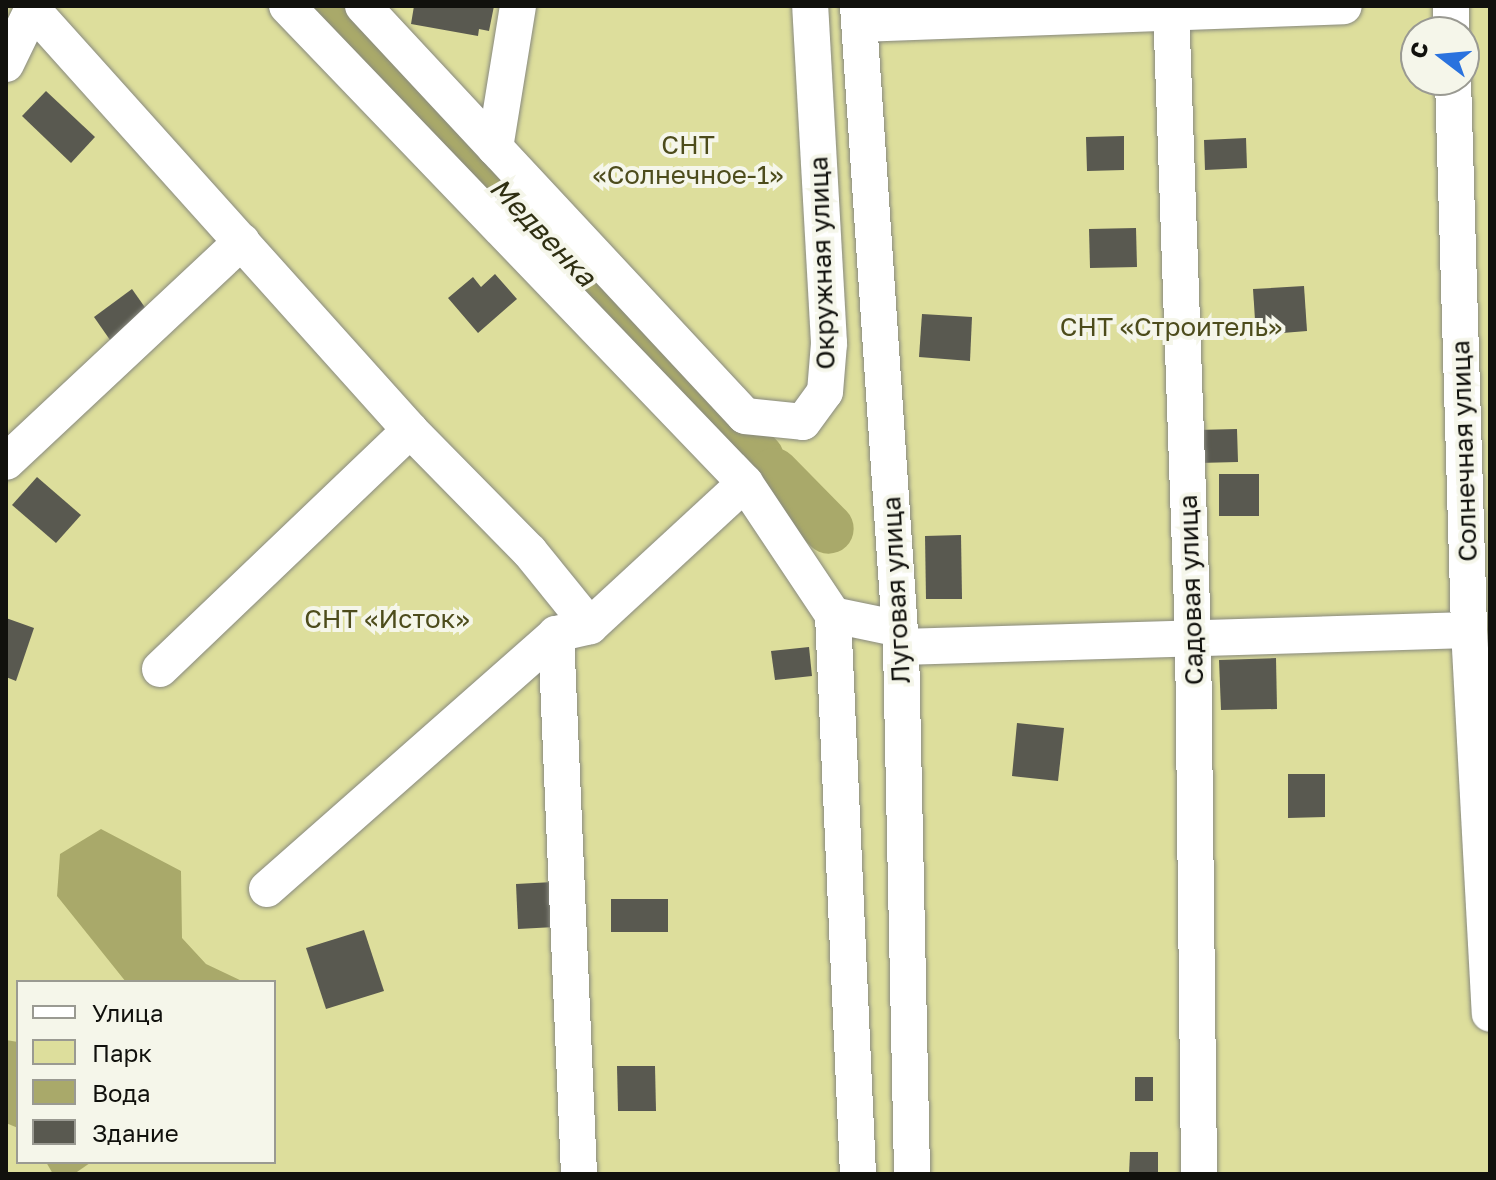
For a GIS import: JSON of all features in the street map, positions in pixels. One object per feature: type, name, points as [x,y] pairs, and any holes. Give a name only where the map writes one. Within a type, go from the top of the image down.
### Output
[{"type":"street","points":[[287,6],[745,483],[833,615],[858,1174]]},
{"type":"street","name":"Окружная улица","points":[[363,6],[745,416],[803,422],[825,392],[829,343],[810,6]]},
{"type":"street","points":[[495,148],[518,6]]},
{"type":"street","points":[[859,15],[1344,6]]},
{"type":"street","points":[[6,64],[33,7],[410,430],[530,552],[590,626]]},
{"type":"street","name":"Садовая улица","points":[[1171,9],[1193,635],[1199,1174]]},
{"type":"street","name":"Луговая улица","points":[[859,15],[900,638],[912,1174]]},
{"type":"street","name":"Солнечная улица","points":[[1453,96],[1469,630],[1490,1013]]},
{"type":"street","points":[[6,462],[242,241]]},
{"type":"street","points":[[160,669],[410,430]]},
{"type":"street","points":[[267,889],[556,634],[590,626],[745,483]]},
{"type":"street","points":[[833,615],[900,638],[1469,630]]},
{"type":"street","points":[[556,634],[579,1174]]},
{"type":"green space","points":[[6,6],[1490,6],[1490,1174],[6,1174]]},
{"type":"water","points":[[101,829],[181,871],[182,938],[206,964],[240,980],[124,980],[57,896],[60,854]]},
{"type":"water","points":[[6,1040],[16,1042],[16,1127],[6,1123]]},
{"type":"water","points":[[47,1164],[89,1164],[74,1174],[53,1174]]},
{"type":"building","points":[[414,6],[494,6],[489,31],[479,29],[478,36],[411,24]]},
{"type":"building","points":[[46,91],[95,137],[71,163],[22,116]]},
{"type":"building","points":[[1124,136],[1124,170],[1087,171],[1086,137]]},
{"type":"building","points":[[1246,138],[1247,168],[1205,170],[1204,140]]},
{"type":"building","points":[[1136,228],[1137,267],[1090,268],[1089,229]]},
{"type":"building","points":[[495,274],[517,299],[478,333],[448,298],[473,277],[481,287]]},
{"type":"building","points":[[1304,286],[1307,331],[1256,335],[1253,289]]},
{"type":"building","points":[[132,289],[156,323],[117,350],[94,317]]},
{"type":"building","points":[[922,314],[972,317],[970,361],[919,357]]},
{"type":"building","points":[[1237,429],[1238,462],[1198,463],[1197,430]]},
{"type":"building","points":[[1219,474],[1259,474],[1259,516],[1219,516]]},
{"type":"building","points":[[37,477],[81,515],[56,543],[12,505]]},
{"type":"building","points":[[961,535],[962,599],[926,599],[925,536]]},
{"type":"building","points":[[6,618],[34,628],[16,681],[6,677]]},
{"type":"building","points":[[809,647],[812,676],[775,680],[771,651]]},
{"type":"building","points":[[1276,658],[1277,709],[1221,710],[1219,660]]},
{"type":"building","points":[[1017,723],[1064,728],[1058,781],[1012,776]]},
{"type":"building","points":[[1288,774],[1325,774],[1325,817],[1288,818]]},
{"type":"building","points":[[553,882],[555,927],[518,929],[516,884]]},
{"type":"building","points":[[611,899],[668,899],[668,932],[611,932]]},
{"type":"building","points":[[364,930],[384,991],[326,1009],[306,948]]},
{"type":"building","points":[[617,1066],[655,1066],[656,1111],[618,1111]]},
{"type":"building","points":[[1135,1077],[1153,1077],[1153,1101],[1135,1101]]},
{"type":"building","points":[[1130,1152],[1158,1152],[1158,1174],[1129,1174]]},
{"type":"waterway","name":"Медвенка","points":[[326,6],[759,458]]},
{"type":"waterway","name":"Медвенка","points":[[774,473],[829,529]]},
{"type":"park label","name":"СНТ «Солнечное-1»","points":[[688,160]]},
{"type":"park label","name":"СНТ «Строитель»","points":[[1171,327]]},
{"type":"park label","name":"СНТ «Исток»","points":[[387,619]]}]
